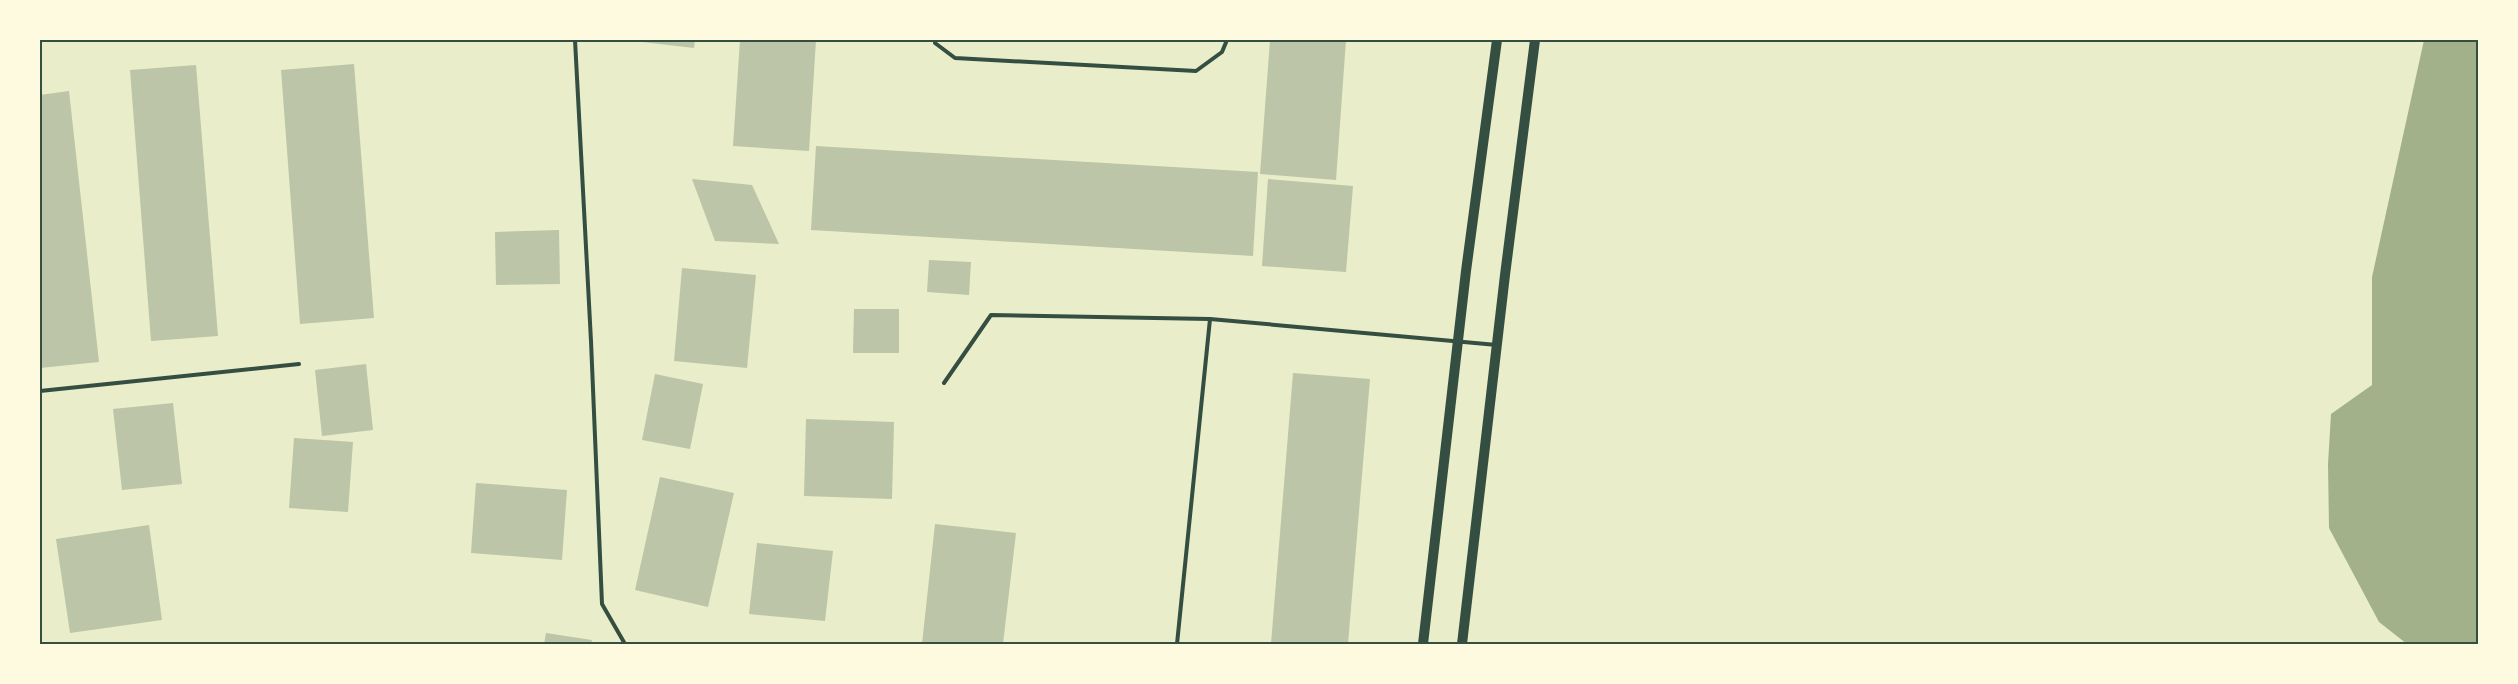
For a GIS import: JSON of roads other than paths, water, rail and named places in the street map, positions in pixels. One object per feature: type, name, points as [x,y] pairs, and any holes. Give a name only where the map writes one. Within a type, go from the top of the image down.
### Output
[{"type":"main road","points":[[1423,644],[1466,271],[1497,40]]},
{"type":"main road","points":[[1462,644],[1535,40]]},
{"type":"lane","points":[[575,40],[591,341],[602,604],[625,644]]},
{"type":"lane","points":[[935,40],[935,43],[955,58],[1196,71],[1222,52],[1227,40]]},
{"type":"lane","points":[[944,383],[991,315],[1210,319],[1497,344]]},
{"type":"lane","points":[[1177,644],[1210,319]]},
{"type":"lane","points":[[40,391],[298,364]]}]
